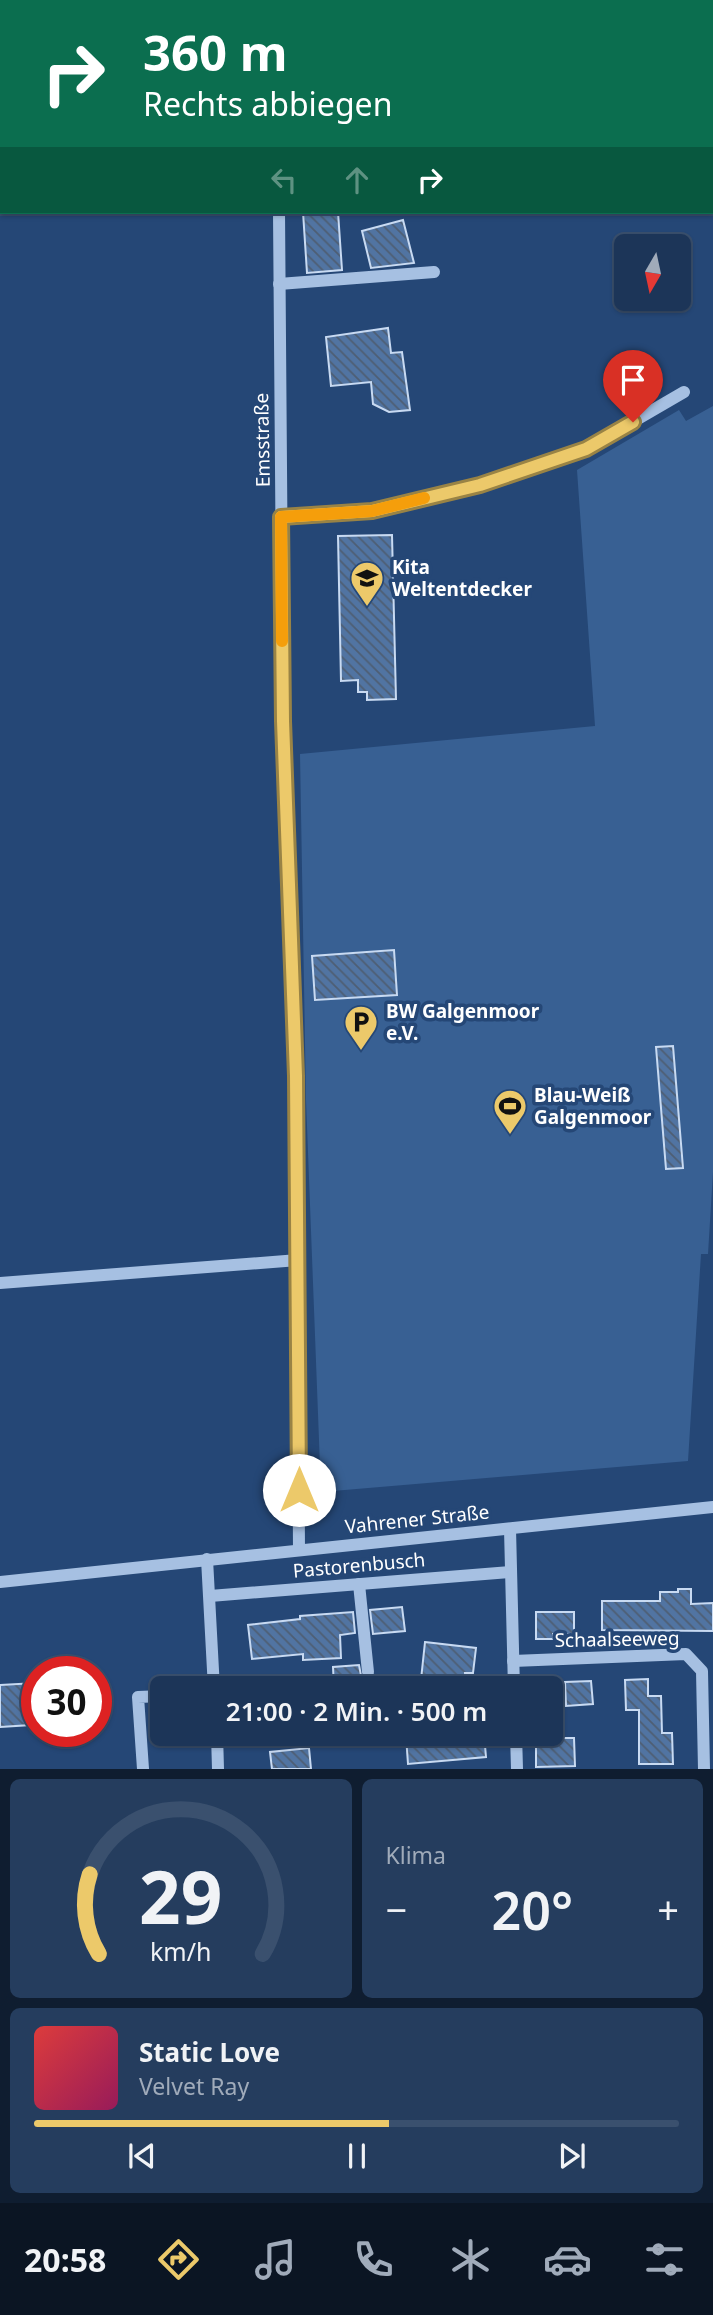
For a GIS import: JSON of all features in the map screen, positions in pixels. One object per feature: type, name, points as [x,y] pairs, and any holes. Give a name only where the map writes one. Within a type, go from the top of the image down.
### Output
[{"type":"street","name":"Emsstraße","points":[[279,214],[283,721],[296,1076],[299,1550]]},
{"type":"street","points":[[279,284],[434,272]]},
{"type":"street","points":[[281,517],[372,511],[480,485],[586,449],[684,392]]},
{"type":"street","points":[[0,1283],[298,1260]]},
{"type":"street","name":"Vahrener Straße","points":[[0,1582],[713,1507]]},
{"type":"street","points":[[510,1528],[514,1676]]},
{"type":"street","points":[[207,1559],[214,1676]]},
{"type":"street","name":"Pastorenbusch","points":[[210,1596],[511,1572]]},
{"type":"street","points":[[359,1584],[368,1672]]},
{"type":"street","name":"Schaalseeweg","points":[[513,1661],[686,1654],[702,1671],[704,1769]]},
{"type":"street","points":[[143,1769],[138,1697],[150,1697]]},
{"type":"street","points":[[217,1746],[218,1769]]},
{"type":"street","points":[[516,1746],[517,1769]]},
{"type":"shaded area","name":"Blau-Weiß Galgenmoor","points":[[713,406],[713,1172],[708,1254],[701,1254],[688,1461],[321,1492],[306,1100],[300,754],[595,726],[577,470],[679,410],[686,421]]},
{"type":"building","points":[[303,214],[338,214],[342,270],[307,273]]},
{"type":"building","points":[[403,220],[414,263],[371,268],[362,231]]},
{"type":"building","points":[[388,328],[391,353],[402,352],[410,410],[389,412],[373,404],[371,382],[331,386],[326,337]]},
{"type":"building","name":"Kita Weltentdecker","points":[[392,535],[396,699],[367,700],[367,692],[358,692],[358,680],[341,681],[338,536]]},
{"type":"building","points":[[394,950],[397,995],[315,1000],[312,956]]},
{"type":"building","points":[[673,1046],[683,1168],[666,1169],[656,1047]]},
{"type":"building","points":[[678,1589],[691,1589],[691,1604],[713,1603],[713,1631],[602,1630],[602,1601],[660,1601],[660,1592],[678,1592]]},
{"type":"building","points":[[402,1607],[405,1631],[373,1634],[370,1610]]},
{"type":"building","points":[[353,1612],[355,1633],[340,1635],[341,1658],[303,1660],[303,1654],[252,1659],[248,1625],[300,1619],[300,1616]]},
{"type":"building","points":[[536,1612],[574,1612],[574,1634],[553,1634],[553,1639],[536,1639]]},
{"type":"building","points":[[425,1642],[476,1648],[473,1673],[465,1673],[465,1676],[421,1676]]},
{"type":"building","points":[[359,1665],[361,1676],[333,1676],[333,1667]]},
{"type":"building","points":[[648,1679],[648,1696],[661,1696],[662,1733],[672,1733],[673,1764],[639,1764],[639,1710],[626,1710],[625,1680]]},
{"type":"building","points":[[591,1681],[593,1704],[566,1706],[565,1682]]},
{"type":"building","points":[[21,1684],[21,1726],[0,1727],[0,1685]]},
{"type":"building","points":[[563,1738],[574,1738],[575,1766],[536,1767],[536,1746],[563,1746]]},
{"type":"building","points":[[407,1746],[485,1746],[486,1757],[408,1764]]},
{"type":"building","points":[[309,1748],[311,1769],[272,1769],[270,1752]]},
{"type":"slow traffic","points":[[282,641],[281,517],[372,511],[424,498]]},
{"type":"place","name":"Kita Weltentdecker","points":[[367,608]]},
{"type":"place","name":"BW Galgenmoor e.V.","points":[[361,1052]]},
{"type":"place","name":"Blau-Weiß Galgenmoor","points":[[510,1136]]},
{"type":"route","points":[[299,1490],[296,1076],[283,721],[281,517],[372,511],[480,485],[586,449],[633,422]]}]
